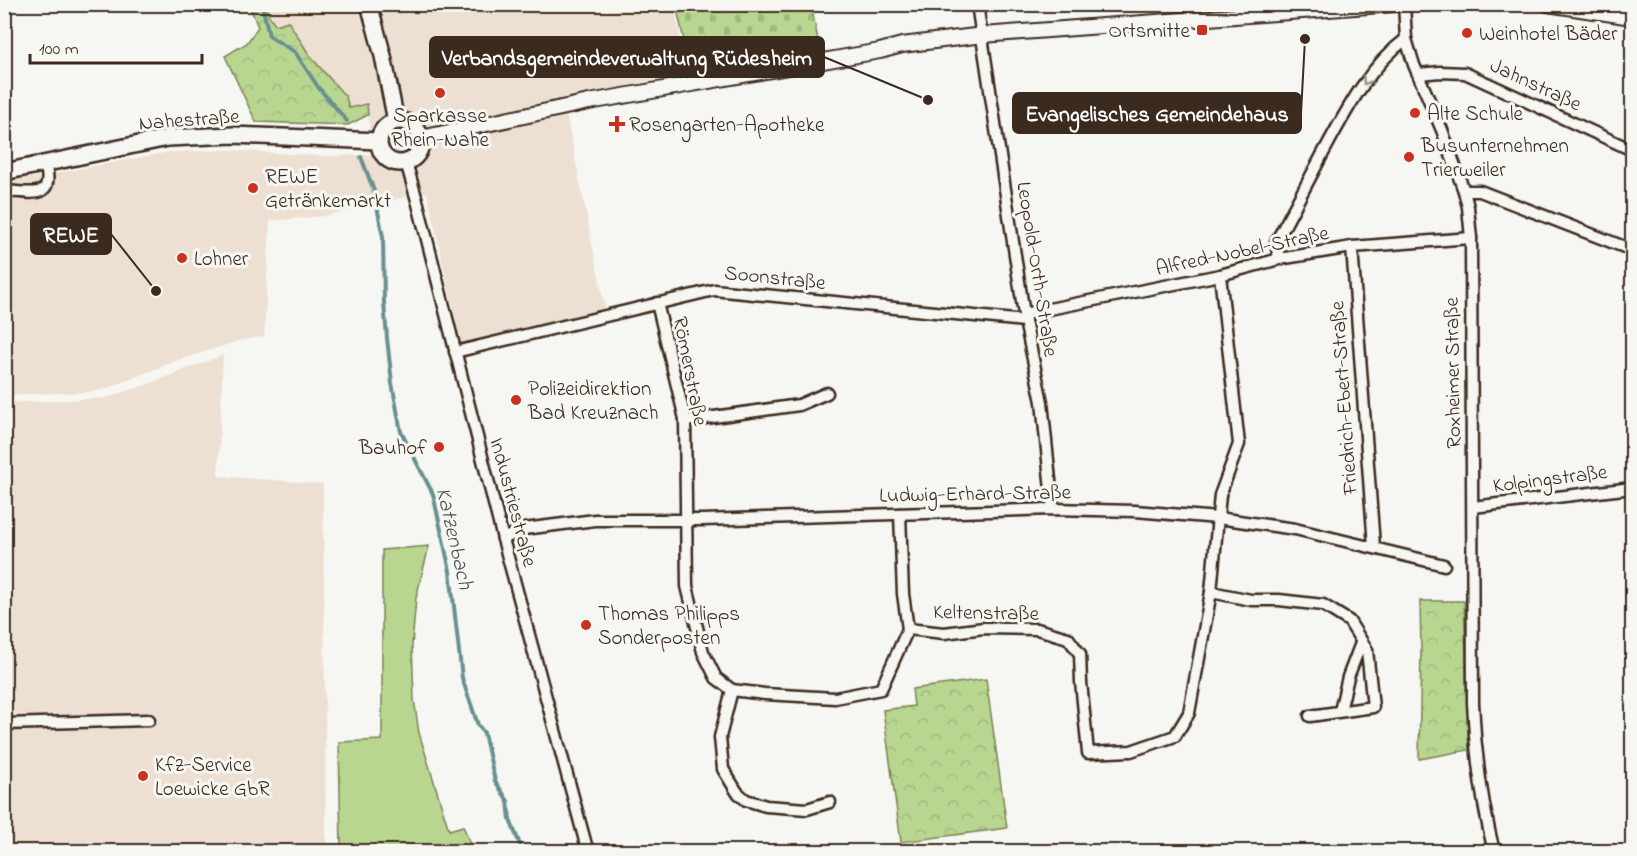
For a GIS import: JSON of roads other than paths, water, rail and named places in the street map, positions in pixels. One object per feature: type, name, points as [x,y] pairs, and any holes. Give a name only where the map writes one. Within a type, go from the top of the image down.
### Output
[{"type":"main road","points":[[369,4],[383,56],[396,121]]},
{"type":"main road","points":[[396,121],[415,126],[421,138],[419,150],[411,160],[405,162],[399,163],[387,158],[380,148],[379,141],[384,128],[396,121]]},
{"type":"main road","name":"Nahestraße","points":[[4,172],[168,138],[244,135],[379,141]]},
{"type":"street","name":"Leopold-Orth-Straße","points":[[977,4],[1024,318],[1042,402],[1053,509]]},
{"type":"street","points":[[421,138],[600,100],[880,51],[902,45],[983,35],[1277,10],[1395,4]]},
{"type":"street","name":"Roxheimer Straße","points":[[1404,4],[1406,39],[1414,65],[1464,191],[1468,207],[1471,238],[1473,507],[1471,652],[1475,752],[1494,852]]},
{"type":"street","points":[[1548,4],[1632,16]]},
{"type":"street","points":[[1279,259],[1276,242],[1339,124],[1375,68],[1390,50],[1406,39]]},
{"type":"street","name":"Jahnstraße","points":[[1419,74],[1465,73],[1632,150]]},
{"type":"street","name":"Industriestraße","points":[[405,162],[418,204],[503,539],[588,852]]},
{"type":"street","points":[[4,191],[37,194],[43,191],[48,180],[45,164]]},
{"type":"street","points":[[1464,191],[1480,191],[1632,250]]},
{"type":"street","name":"Alfred-Nobel-Straße","points":[[1024,318],[1220,275],[1279,259],[1352,247],[1471,238]]},
{"type":"street","name":"Friedrich-Ebert-Straße","points":[[1352,247],[1374,546]]},
{"type":"street","name":"Keltenstraße","points":[[900,514],[903,594],[908,628],[944,633],[984,628],[1037,629],[1068,638],[1080,654],[1088,753],[1131,751],[1175,736],[1189,713],[1211,592],[1220,495],[1239,444],[1220,275]]},
{"type":"street","name":"Soonstraße","points":[[455,352],[714,290],[1024,318]]},
{"type":"street","name":"Römerstraße","points":[[657,303],[685,421],[687,586],[703,652],[716,678],[732,690]]},
{"type":"street","points":[[685,421],[799,405],[827,393]]},
{"type":"street","name":"Kolpingstraße","points":[[1473,507],[1632,488]]},
{"type":"street","name":"Ludwig-Erhard-Straße","points":[[503,539],[524,529],[595,520],[1053,509],[1134,511],[1218,518],[1295,529],[1374,546],[1444,565]]},
{"type":"street","points":[[1211,592],[1251,600],[1279,600],[1323,605],[1349,621],[1367,650],[1373,707],[1310,716]]},
{"type":"street","points":[[830,802],[807,809],[766,806],[746,800],[737,792],[723,769],[720,737],[732,690],[835,698],[880,689],[908,628]]},
{"type":"street","points":[[1340,711],[1348,677],[1361,643]]},
{"type":"street","points":[[4,724],[149,720]]},
{"type":"waterway","name":"Katzenbach","points":[[262,4],[269,36],[295,52],[318,87],[347,121]]},
{"type":"waterway","name":"Katzenbach","points":[[361,157],[374,191],[383,237],[387,338],[401,432],[433,494],[450,571],[462,678],[478,725],[484,733],[495,781],[508,801],[510,820],[523,852]]},
{"type":"place","name":"Ortsmitte","points":[[1202,30]]},
{"type":"place","name":"Weinhotel Bäder","points":[[1467,33]]},
{"type":"place","name":"Evangelisches Gemeindehaus","points":[[1305,39]]},
{"type":"place","name":"Sparkasse Rhein-Nahe","points":[[440,93]]},
{"type":"place","name":"Verbandsgemeindeverwaltung Rüdesheim","points":[[928,100]]},
{"type":"place","name":"Alte Schule","points":[[1415,113]]},
{"type":"place","name":"Rosengarten-Apotheke","points":[[617,124]]},
{"type":"place","name":"Busunternehmen Trierweiler","points":[[1409,157]]},
{"type":"place","name":"REWE Getränkemarkt","points":[[253,188]]},
{"type":"place","name":"Lohner","points":[[182,258]]},
{"type":"place","name":"REWE","points":[[156,291]]},
{"type":"place","name":"Polizeidirektion Bad Kreuznach","points":[[516,400]]},
{"type":"place","name":"Bauhof","points":[[439,447]]},
{"type":"place","name":"Thomas Philipps Sonderposten","points":[[586,625]]},
{"type":"place","name":"Kfz-Service Loewicke GbR","points":[[143,776]]}]
